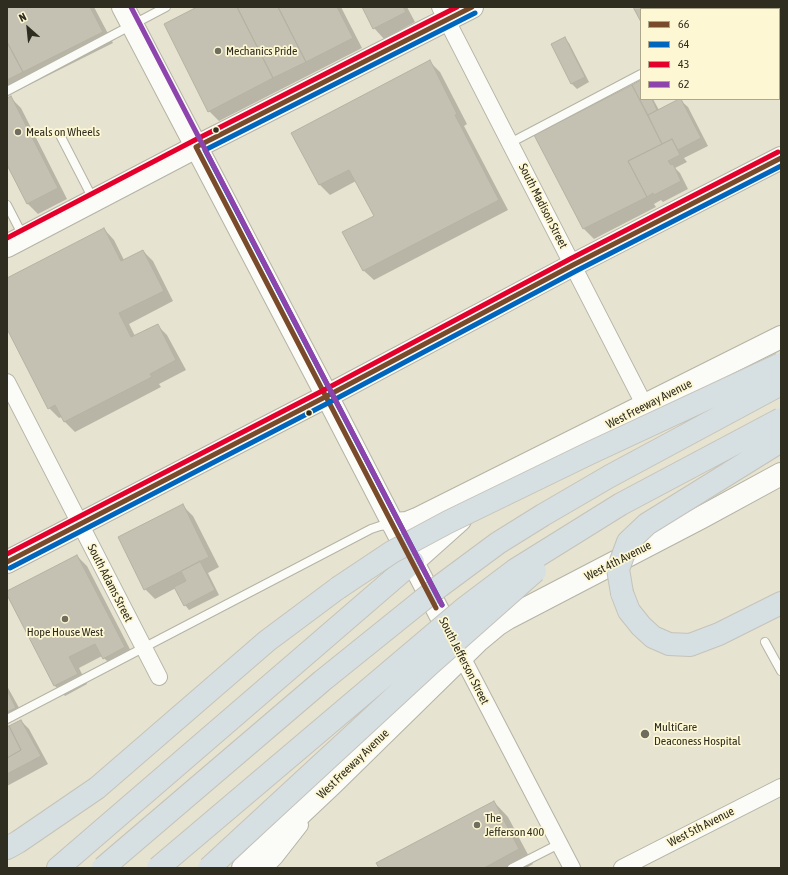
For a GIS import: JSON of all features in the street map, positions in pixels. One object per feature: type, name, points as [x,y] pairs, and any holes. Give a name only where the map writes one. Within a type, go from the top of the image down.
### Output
[{"type":"highway","points":[[7,848],[97,788],[267,641],[338,588],[392,552],[448,522],[590,453],[781,364]]},
{"type":"highway","points":[[103,868],[322,681],[440,586],[498,543],[610,476],[781,384]]},
{"type":"highway","points":[[158,868],[466,607],[515,570],[621,504],[781,420]]},
{"type":"highway","points":[[781,441],[647,524],[628,542],[618,569],[622,593],[629,611],[641,626],[653,637],[669,644],[690,645],[719,634],[781,603]]},
{"type":"highway","points":[[209,868],[418,676],[554,554],[621,504]]},
{"type":"highway","points":[[58,868],[413,562]]},
{"type":"main road","points":[[15,241],[196,147],[443,14],[472,7]]},
{"type":"main road","name":"South Jefferson Street","points":[[127,16],[327,396],[462,657]]},
{"type":"main road","points":[[7,562],[327,396],[573,265],[781,158]]},
{"type":"main road","name":"West Freeway Avenue","points":[[393,524],[412,521],[493,480],[517,470],[781,337]]},
{"type":"main road","name":"West Freeway Avenue","points":[[413,562],[517,470]]},
{"type":"main road","name":"West 4th Avenue","points":[[462,657],[488,632],[508,618],[781,474]]},
{"type":"main road","name":"West Freeway Avenue","points":[[243,868],[333,783],[462,657]]},
{"type":"street","name":"South Madison Street","points":[[443,14],[645,406]]},
{"type":"street","name":"South Adams Street","points":[[7,382],[12,403],[80,524],[159,677]]},
{"type":"street","name":"South Jefferson Street","points":[[462,657],[572,868]]},
{"type":"street","points":[[264,868],[275,857],[333,783]]},
{"type":"street","name":"West 5th Avenue","points":[[622,868],[781,787]]},
{"type":"lane","points":[[7,91],[127,16],[166,7]]},
{"type":"lane","points":[[510,143],[640,75]]},
{"type":"lane","points":[[60,135],[93,200]]},
{"type":"lane","points":[[7,205],[15,241]]},
{"type":"lane","points":[[7,719],[371,529],[393,524]]},
{"type":"lane","points":[[766,642],[781,671]]},
{"type":"lane","points":[[512,868],[559,844]]},
{"type":"building","points":[[7,7],[90,7],[103,32],[23,72],[7,42]]},
{"type":"building","name":"Mechanics Pride","points":[[197,7],[237,7],[273,78],[208,112],[164,24]]},
{"type":"building","points":[[237,7],[278,7],[306,62],[273,78]]},
{"type":"building","points":[[278,7],[337,7],[353,38],[306,62]]},
{"type":"building","points":[[362,7],[403,7],[406,12],[373,29]]},
{"type":"building","points":[[633,7],[718,8],[640,8],[640,20]]},
{"type":"building","points":[[565,37],[585,77],[571,84],[551,44]]},
{"type":"building","points":[[7,42],[23,72],[7,80]]},
{"type":"building","points":[[430,60],[457,114],[455,115],[499,200],[363,271],[342,232],[374,216],[349,170],[319,185],[291,133]]},
{"type":"building","points":[[640,81],[640,100],[632,85]]},
{"type":"building","points":[[632,85],[662,144],[628,161],[647,197],[583,229],[534,135]]},
{"type":"building","name":"Meals on Wheels","points":[[11,96],[58,188],[27,204],[7,165],[7,98]]},
{"type":"building","points":[[640,100],[652,100],[657,110],[648,115]]},
{"type":"building","points":[[677,100],[682,100],[701,138],[678,150],[672,139],[662,144],[648,115]]},
{"type":"building","points":[[672,139],[680,155],[668,161],[671,165],[673,164],[681,181],[647,197],[628,161]]},
{"type":"building","points":[[104,228],[121,261],[143,250],[164,291],[119,313],[131,337],[158,324],[176,360],[150,374],[152,377],[64,422],[55,405],[48,409],[7,329],[7,278]]},
{"type":"building","points":[[183,504],[209,557],[144,590],[118,537]]},
{"type":"building","name":"Hope House West","points":[[77,555],[125,647],[103,659],[95,644],[69,657],[78,674],[54,686],[7,595],[7,591]]},
{"type":"building","points":[[200,561],[215,590],[184,606],[174,587],[186,581],[181,571]]},
{"type":"building","points":[[7,690],[16,708],[7,712]]},
{"type":"building","points":[[21,720],[41,756],[7,774],[7,758],[21,750],[9,726]]},
{"type":"building","points":[[9,726],[21,750],[7,758],[7,727]]},
{"type":"building","name":"The Jefferson 400","points":[[494,801],[519,849],[484,868],[379,868],[376,863]]},
{"type":"transit line","name":"62","points":[[131,7],[442,605]]},
{"type":"transit line","name":"43","points":[[7,238],[193,141],[457,7]]},
{"type":"transit line","name":"66","points":[[436,608],[196,147],[472,7]]},
{"type":"transit line","name":"64","points":[[442,605],[205,150],[475,13]]},
{"type":"transit line","name":"43","points":[[7,554],[324,390],[570,259],[778,152]]},
{"type":"transit line","name":"66","points":[[7,562],[327,396],[573,265],[781,158]]},
{"type":"transit line","name":"64","points":[[10,568],[330,402],[576,271],[781,166]]},
{"type":"place","name":"Mechanics Pride","points":[[218,51]]},
{"type":"place","name":"Meals on Wheels","points":[[18,132]]},
{"type":"place","name":"Hope House West","points":[[65,619]]},
{"type":"place","name":"MultiCare Deaconess Hospital","points":[[645,734]]},
{"type":"place","name":"The Jefferson 400","points":[[477,825]]}]
